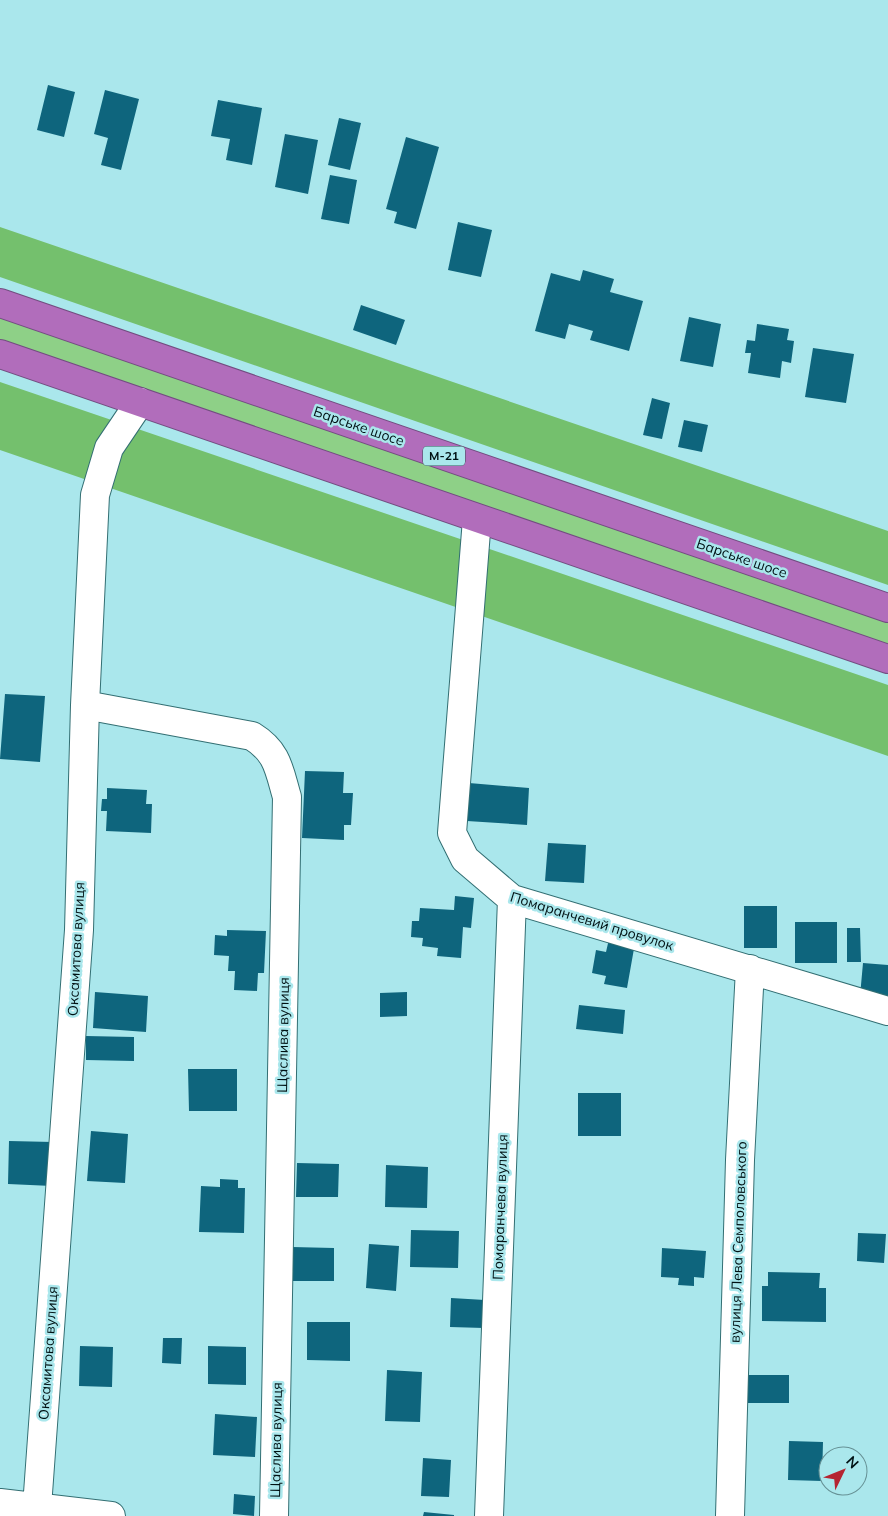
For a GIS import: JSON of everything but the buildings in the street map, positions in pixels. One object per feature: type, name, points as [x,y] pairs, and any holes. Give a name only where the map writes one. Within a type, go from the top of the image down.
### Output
[{"type":"highway","name":"Барське шосе","points":[[0,303],[888,608]]},
{"type":"highway","points":[[0,354],[888,659]]},
{"type":"street","name":"Оксамитова вулиця","points":[[37,1507],[79,930],[85,705],[95,496],[109,448],[140,402]]},
{"type":"street","name":"Помаранчевий провулок","points":[[477,519],[452,833],[465,859],[512,899],[888,1011]]},
{"type":"street","name":"Щаслива вулиця","points":[[85,705],[252,736],[267,745],[278,765],[287,798],[274,1516]]},
{"type":"street","name":"Помаранчева вулиця","points":[[489,1516],[512,899]]},
{"type":"street","name":"вулиця Лева Семполовського","points":[[730,1516],[740,1160],[750,969]]},
{"type":"street","points":[[0,1503],[111,1516]]},
{"type":"green space","points":[[0,227],[888,531],[888,585],[0,277]]},
{"type":"green space","points":[[0,304],[888,608],[888,659],[0,355]]},
{"type":"green space","points":[[0,382],[888,685],[888,756],[0,450]]}]
